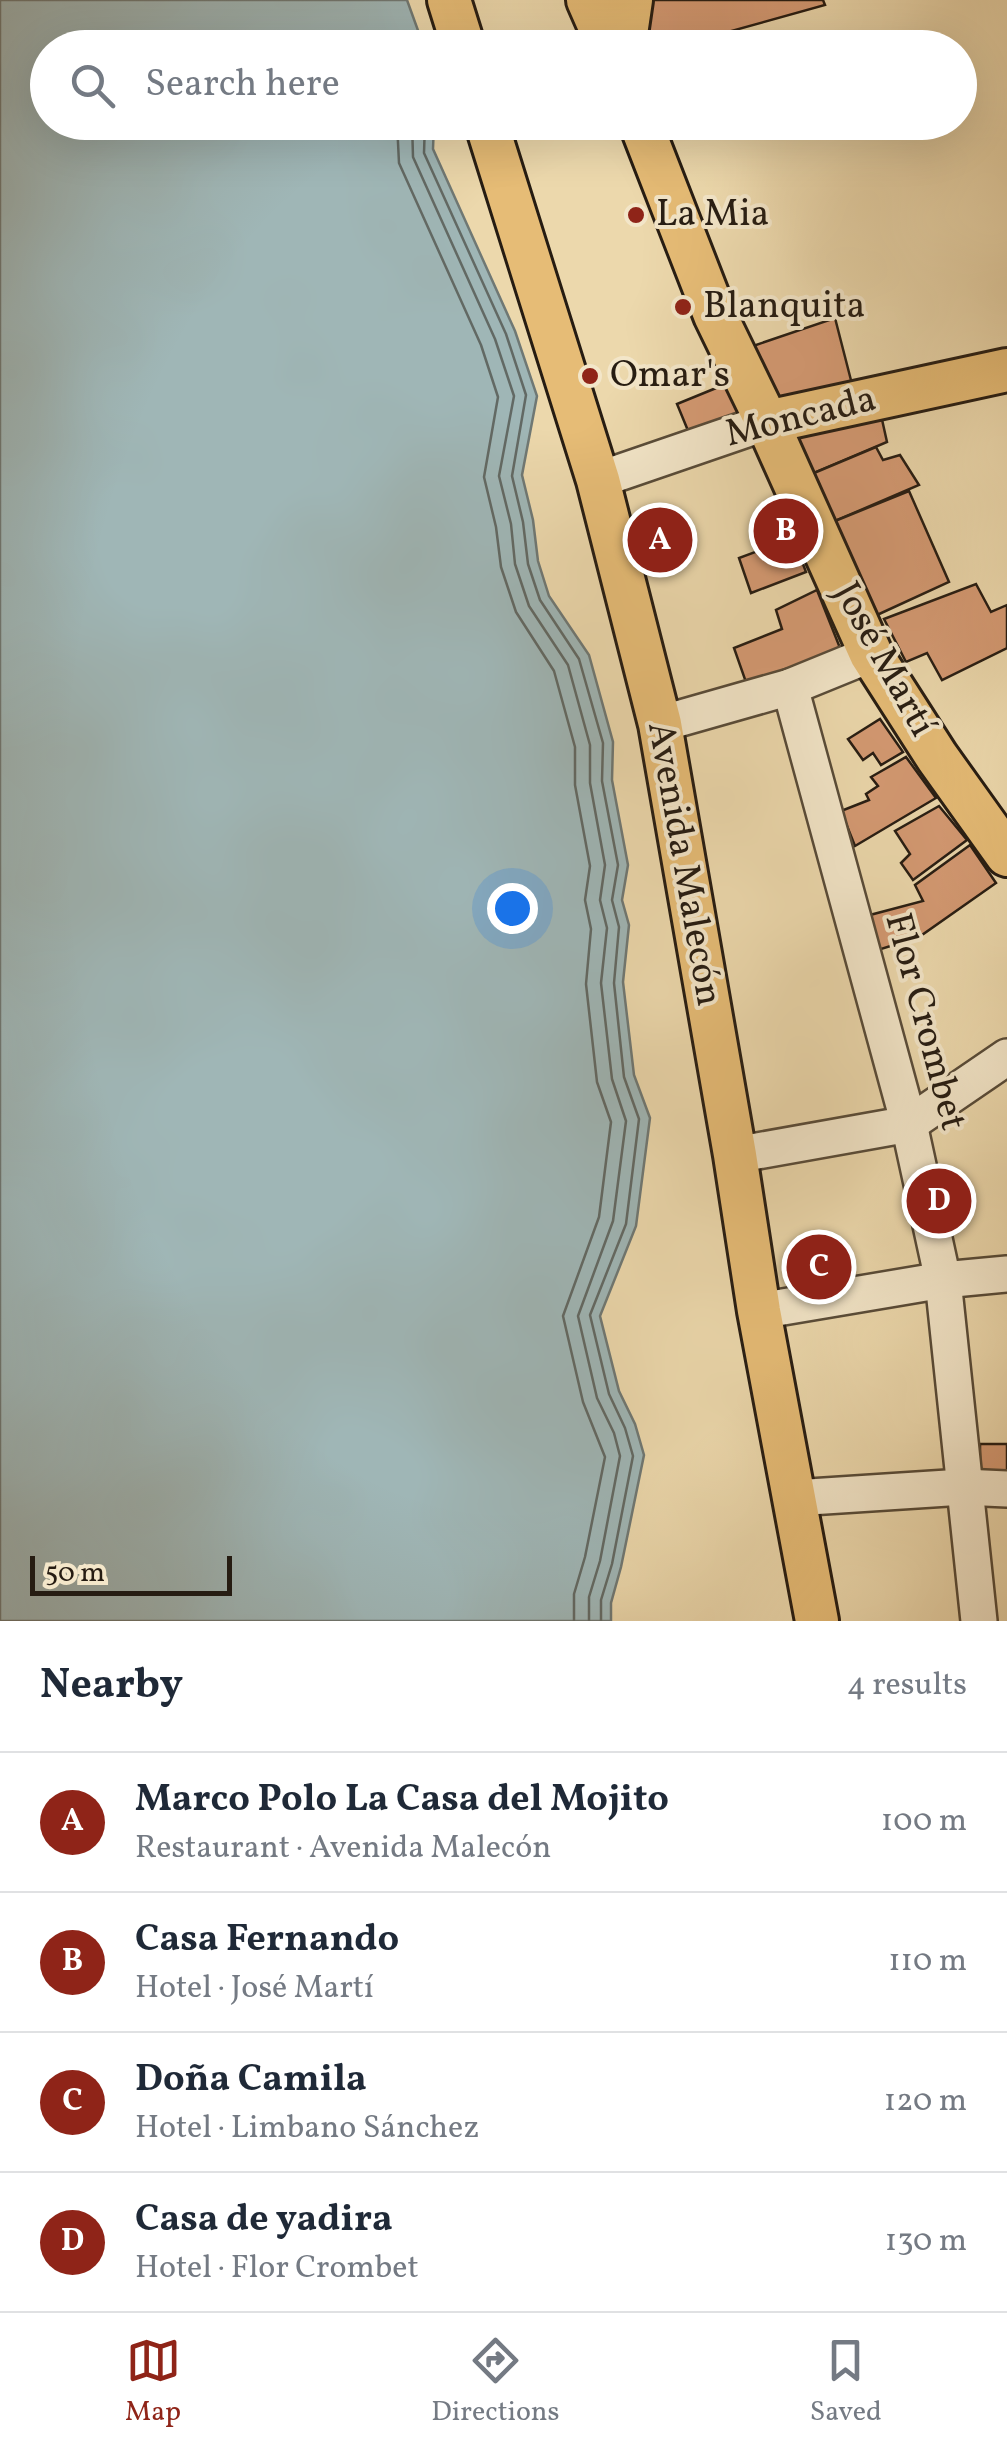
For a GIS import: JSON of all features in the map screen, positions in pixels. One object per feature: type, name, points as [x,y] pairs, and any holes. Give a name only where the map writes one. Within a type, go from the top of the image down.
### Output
[{"type":"main road","points":[[449,0],[458,30]]},
{"type":"main road","points":[[588,0],[601,30]]},
{"type":"main road","points":[[627,30],[631,0]]},
{"type":"main road","name":"Avenida Malecón","points":[[492,140],[598,480],[660,724],[759,1312],[817,1621]]},
{"type":"main road","name":"José Martí","points":[[647,140],[715,315],[872,654],[937,757],[1007,855]]},
{"type":"main road","name":"Moncada","points":[[767,422],[1007,370]]},
{"type":"street","name":"Moncada","points":[[598,480],[767,422]]},
{"type":"street","points":[[660,724],[790,688],[872,654]]},
{"type":"street","name":"Flor Crombet","points":[[790,688],[910,1124],[943,1280],[979,1621]]},
{"type":"street","points":[[735,1155],[910,1124],[1007,1057]]},
{"type":"street","points":[[759,1312],[943,1280],[1007,1274]]},
{"type":"street","points":[[794,1498],[963,1487],[1007,1489]]},
{"type":"water","points":[[0,0],[407,0],[418,30],[30,30],[30,140],[433,140],[433,149],[515,331],[537,396],[522,475],[538,561],[549,596],[589,655],[613,742],[612,780],[628,865],[622,900],[629,925],[623,982],[634,1075],[650,1118],[636,1226],[600,1316],[619,1391],[644,1455],[611,1603],[611,1621],[0,1621]]},
{"type":"building","points":[[647,0],[823,0],[825,5],[735,30],[643,30]]},
{"type":"building","points":[[835,318],[853,388],[779,404],[753,346]]},
{"type":"building","points":[[726,384],[738,413],[689,433],[677,404]]},
{"type":"building","points":[[879,406],[887,442],[814,473],[793,427]]},
{"type":"building","points":[[876,447],[883,460],[900,455],[919,485],[835,521],[814,473]]},
{"type":"building","points":[[909,491],[949,582],[877,615],[835,521]]},
{"type":"building","points":[[668,522],[675,553],[653,558],[646,526]]},
{"type":"building","points":[[793,538],[806,572],[751,593],[739,558]]},
{"type":"building","points":[[976,584],[991,612],[1007,605],[1007,648],[942,680],[927,653],[906,662],[884,619]]},
{"type":"building","points":[[817,590],[842,653],[748,688],[734,648],[782,629],[776,610]]},
{"type":"building","points":[[880,719],[903,752],[881,765],[873,753],[863,760],[848,739]]},
{"type":"building","points":[[906,757],[936,798],[855,846],[841,811],[869,800],[866,794],[878,786],[871,777]]},
{"type":"building","points":[[939,806],[967,840],[913,880],[901,863],[910,854],[895,831]]},
{"type":"building","points":[[970,845],[996,883],[919,937],[878,950],[870,915],[923,901],[915,885]]},
{"type":"building","points":[[980,1444],[1007,1444],[1007,1480],[980,1481]]},
{"type":"place","name":"La Mia","points":[[636,215]]},
{"type":"place","name":"Blanquita","points":[[683,307]]},
{"type":"place","name":"Omar's","points":[[590,376]]},
{"type":"place","name":"Casa Fernando","points":[[786,531]]},
{"type":"place","name":"Marco Polo La Casa del Mojito","points":[[660,540]]},
{"type":"place","name":"Casa de yadira","points":[[939,1201]]},
{"type":"place","name":"Doña Camila","points":[[819,1267]]}]
